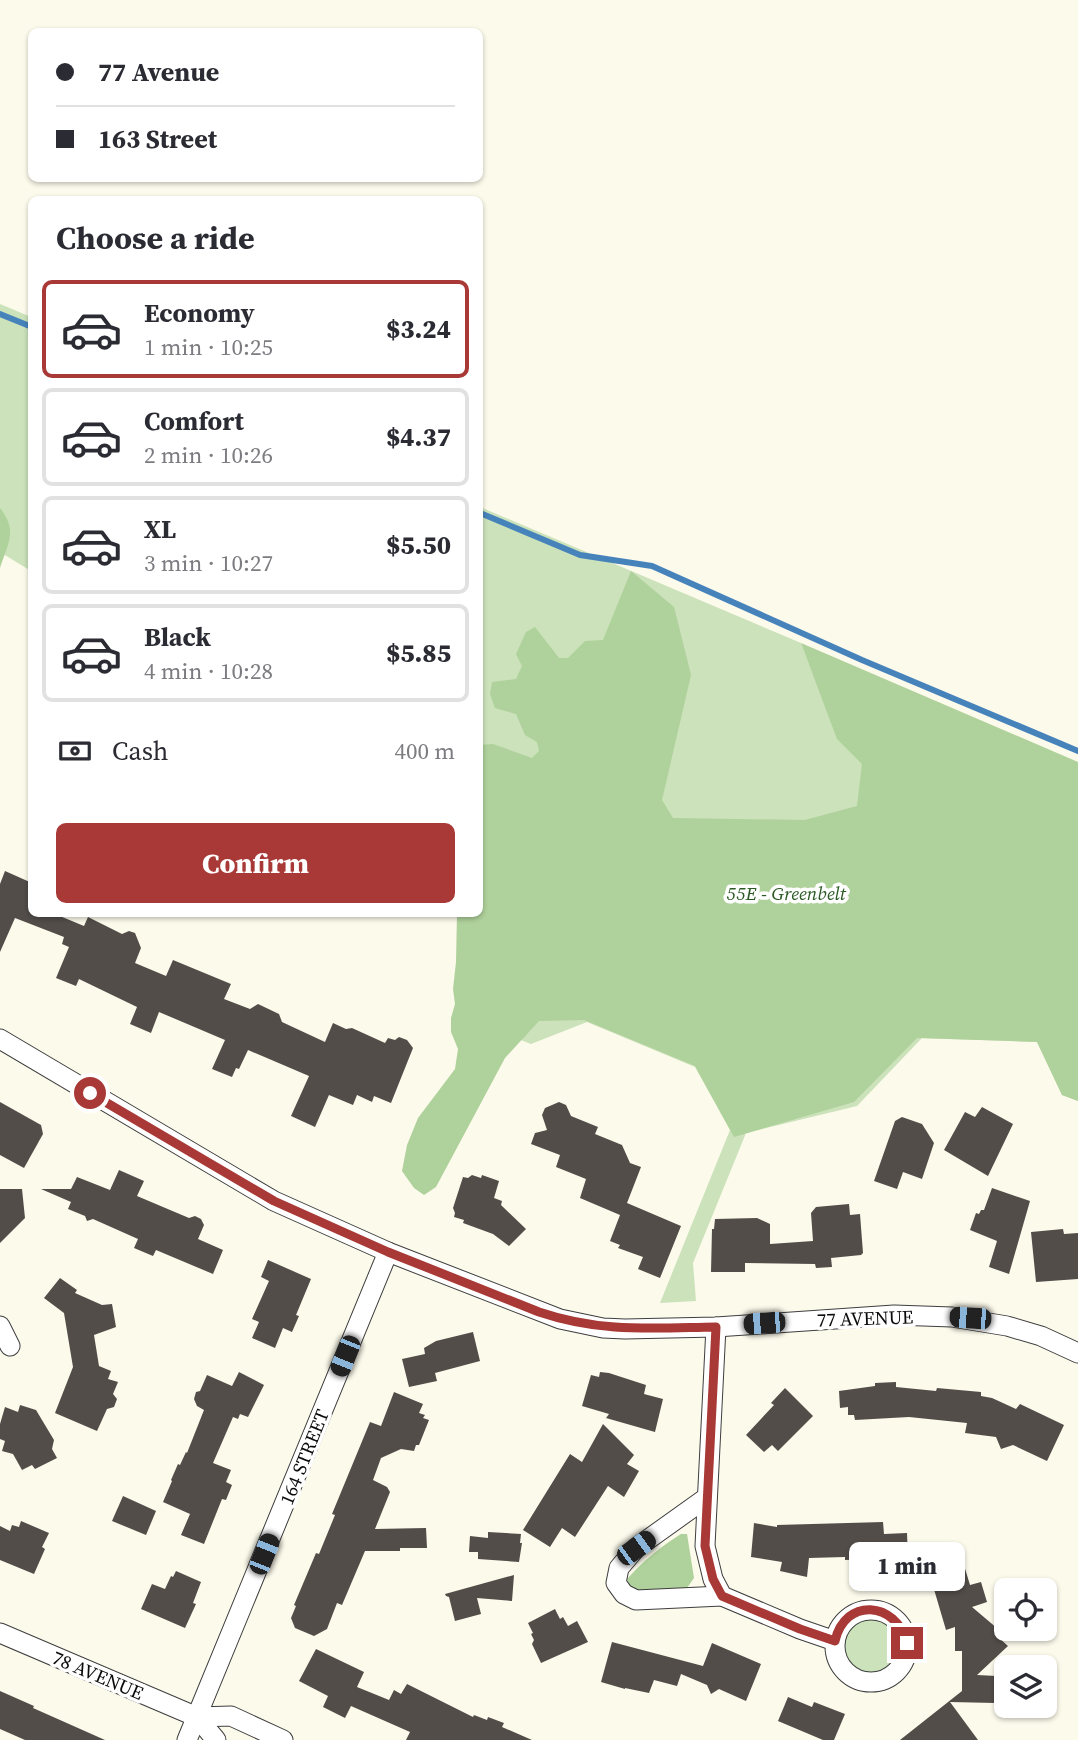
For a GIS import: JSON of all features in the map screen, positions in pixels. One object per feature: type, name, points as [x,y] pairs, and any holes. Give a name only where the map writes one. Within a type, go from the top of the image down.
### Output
[{"type":"street","name":"77 AVENUE","points":[[0,1039],[267,1198],[388,1252],[539,1312],[581,1324],[625,1329],[716,1327],[894,1315],[970,1318],[1041,1336],[1078,1353]]},
{"type":"street","name":"164 STREET","points":[[187,1740],[388,1252]]},
{"type":"street","points":[[0,1326],[10,1346]]},
{"type":"street","points":[[716,1327],[705,1546],[707,1560],[722,1596]]},
{"type":"street","points":[[706,1498],[636,1548],[619,1568],[616,1583],[624,1594],[636,1600],[722,1596],[835,1641]]},
{"type":"street","name":"78 AVENUE","points":[[0,1633],[197,1717],[231,1716],[283,1740]]},
{"type":"street","name":"78 AVENUE","points":[[197,1717],[216,1740]]},
{"type":"green space","points":[[0,304],[28,316],[28,569],[0,552]]},
{"type":"green space","points":[[0,508],[9,524],[10,537],[0,568]]},
{"type":"green space","name":"55E - Greenbelt","points":[[483,508],[801,643],[821,695],[1078,1101],[1062,1095],[1037,1042],[922,1038],[857,1106],[746,1133],[693,1263],[696,1301],[660,1303],[730,1130],[695,1067],[587,1022],[531,1044],[513,1037],[514,858],[483,839]]},
{"type":"green space","name":"55E - Greenbelt","points":[[631,571],[674,607],[691,675],[662,800],[673,818],[805,820],[857,806],[862,764],[837,739],[801,643],[1078,762],[1078,1101],[1062,1095],[1037,1042],[917,1038],[854,1102],[734,1137],[695,1066],[584,1020],[539,1021],[505,1058],[436,1187],[424,1195],[414,1188],[402,1171],[407,1145],[418,1118],[455,1069],[458,1049],[451,1032],[451,1018],[455,1004],[453,989],[457,917],[483,917],[483,745],[493,744],[532,758],[539,751],[537,742],[525,735],[516,714],[495,708],[490,694],[492,682],[516,679],[522,666],[516,654],[526,632],[535,627],[559,658],[568,658],[585,641],[603,640]]},
{"type":"green space","points":[[681,1534],[687,1534],[694,1578],[687,1588],[645,1593],[631,1588],[627,1579],[633,1572]]},
{"type":"green space","points":[[870,1615],[887,1620],[895,1628],[900,1645],[895,1662],[887,1670],[870,1675],[853,1670],[845,1662],[840,1645],[845,1628],[853,1620]]},
{"type":"building","points":[[5,871],[28,881],[28,917],[62,917],[84,926],[88,917],[122,934],[129,931],[135,933],[141,948],[135,963],[166,976],[173,960],[231,984],[224,999],[250,1009],[258,1004],[279,1014],[282,1022],[325,1042],[333,1023],[346,1029],[352,1028],[385,1043],[388,1038],[395,1040],[399,1037],[407,1040],[413,1048],[391,1103],[374,1096],[372,1102],[357,1095],[353,1105],[329,1095],[315,1127],[291,1116],[309,1076],[248,1050],[232,1077],[212,1069],[225,1040],[159,1012],[151,1033],[130,1024],[137,1007],[79,979],[76,986],[56,978],[69,947],[62,944],[64,937],[15,918],[0,952],[0,884]]},
{"type":"building","points":[[0,1102],[41,1125],[43,1134],[24,1168],[0,1155]]},
{"type":"building","points":[[559,1102],[566,1105],[571,1116],[598,1127],[595,1134],[622,1145],[630,1163],[641,1167],[627,1203],[681,1226],[660,1278],[638,1269],[643,1257],[618,1248],[620,1245],[610,1241],[620,1215],[580,1198],[586,1179],[556,1167],[560,1155],[531,1144],[535,1133],[547,1130],[542,1115],[545,1108]]},
{"type":"building","points":[[982,1107],[1013,1124],[988,1176],[944,1150],[965,1112],[975,1117]]},
{"type":"building","points":[[902,1117],[922,1124],[934,1143],[922,1179],[903,1172],[897,1189],[874,1181],[895,1121]]},
{"type":"building","points":[[119,1170],[144,1181],[137,1196],[189,1218],[195,1216],[201,1219],[204,1225],[198,1239],[223,1250],[213,1274],[156,1250],[153,1256],[134,1248],[138,1239],[93,1219],[87,1221],[85,1216],[68,1209],[71,1202],[41,1189],[71,1189],[77,1177],[110,1190]]},
{"type":"building","points":[[472,1175],[481,1178],[482,1175],[499,1181],[494,1198],[502,1201],[501,1205],[526,1229],[509,1246],[493,1234],[454,1217],[453,1208],[463,1177]]},
{"type":"building","points":[[992,1188],[1030,1201],[1009,1274],[989,1267],[997,1241],[970,1230],[976,1213],[984,1210]]},
{"type":"building","points":[[0,1189],[22,1189],[25,1218],[0,1243]]},
{"type":"building","points":[[849,1204],[850,1215],[860,1214],[861,1255],[831,1258],[832,1267],[816,1268],[815,1264],[745,1263],[745,1272],[711,1272],[712,1229],[715,1219],[757,1218],[770,1224],[770,1244],[813,1241],[811,1213],[816,1207]]},
{"type":"building","points":[[1063,1229],[1064,1234],[1078,1233],[1078,1279],[1036,1282],[1031,1232]]},
{"type":"building","points":[[268,1260],[311,1279],[292,1332],[283,1328],[275,1348],[252,1338],[259,1322],[252,1319],[269,1281],[261,1277]]},
{"type":"building","points":[[60,1278],[77,1290],[75,1293],[102,1305],[112,1304],[116,1327],[94,1335],[99,1366],[111,1371],[108,1379],[118,1382],[113,1394],[117,1399],[114,1407],[107,1409],[97,1431],[55,1413],[73,1367],[64,1313],[44,1298]]},
{"type":"building","points":[[473,1332],[480,1361],[435,1373],[437,1381],[409,1387],[402,1359],[425,1354],[424,1348],[436,1341]]},
{"type":"building","points":[[239,1372],[264,1385],[248,1417],[240,1414],[238,1419],[233,1417],[213,1463],[231,1470],[226,1482],[232,1485],[226,1500],[222,1499],[204,1544],[181,1535],[190,1514],[163,1502],[204,1410],[197,1406],[194,1399],[196,1392],[200,1391],[207,1375],[232,1386]]},
{"type":"building","points":[[600,1372],[646,1385],[644,1394],[663,1399],[655,1432],[606,1418],[609,1414],[582,1406],[591,1375],[599,1377]]},
{"type":"building","points":[[896,1382],[896,1387],[981,1392],[981,1396],[1016,1409],[1020,1404],[1064,1425],[1047,1461],[1013,1445],[1001,1449],[996,1437],[965,1433],[967,1423],[909,1417],[855,1420],[854,1415],[848,1415],[848,1407],[840,1408],[839,1391],[875,1386],[875,1383]]},
{"type":"building","points":[[785,1388],[813,1416],[778,1451],[772,1445],[764,1452],[746,1435],[774,1405],[771,1403]]},
{"type":"building","points":[[394,1392],[423,1404],[419,1413],[429,1420],[414,1451],[401,1449],[381,1458],[373,1480],[387,1487],[390,1492],[375,1529],[426,1528],[427,1548],[365,1551],[342,1605],[337,1603],[327,1629],[314,1636],[295,1628],[291,1618],[296,1606],[294,1605],[316,1553],[319,1554],[335,1515],[332,1514],[370,1422],[381,1426]]},
{"type":"building","points":[[20,1405],[36,1410],[54,1440],[52,1449],[57,1458],[35,1469],[32,1465],[22,1470],[13,1454],[2,1451],[5,1441],[0,1439],[0,1424],[5,1407],[18,1412]]},
{"type":"building","points":[[603,1424],[634,1455],[627,1464],[639,1471],[624,1497],[608,1486],[575,1537],[562,1528],[550,1547],[523,1530],[570,1454],[582,1462]]},
{"type":"building","points":[[123,1496],[156,1511],[146,1535],[112,1521]]},
{"type":"building","points":[[21,1521],[49,1533],[34,1574],[0,1560],[0,1526],[10,1531],[12,1525],[19,1527]]},
{"type":"building","points":[[883,1522],[884,1534],[907,1533],[908,1558],[809,1558],[807,1577],[780,1571],[782,1562],[751,1557],[754,1523],[777,1527]]},
{"type":"building","points":[[488,1532],[521,1534],[519,1562],[478,1559],[478,1552],[469,1552],[470,1536],[488,1538]]},
{"type":"building","points":[[950,1562],[951,1566],[963,1562],[970,1585],[981,1582],[987,1602],[972,1607],[994,1626],[994,1641],[1002,1641],[1008,1646],[998,1655],[994,1655],[994,1659],[977,1675],[994,1676],[994,1703],[950,1702],[978,1740],[900,1740],[962,1691],[962,1651],[955,1651],[955,1627],[946,1630],[928,1569]]},
{"type":"building","points":[[176,1571],[201,1582],[193,1603],[196,1604],[185,1628],[141,1609],[152,1584],[165,1589]]},
{"type":"building","points":[[514,1575],[512,1601],[477,1598],[481,1614],[455,1621],[449,1597],[445,1594]]},
{"type":"building","points":[[555,1609],[560,1619],[563,1617],[568,1626],[577,1621],[588,1642],[541,1663],[532,1644],[533,1633],[528,1623]]},
{"type":"building","points":[[612,1642],[703,1666],[712,1643],[761,1664],[746,1701],[719,1689],[711,1694],[707,1685],[681,1674],[677,1686],[654,1680],[649,1693],[601,1682]]},
{"type":"building","points":[[316,1649],[364,1672],[357,1687],[389,1700],[394,1690],[401,1694],[407,1684],[473,1717],[474,1715],[487,1720],[488,1717],[504,1723],[502,1727],[532,1740],[406,1740],[410,1732],[351,1706],[345,1718],[323,1707],[328,1696],[299,1681]]},
{"type":"building","points":[[0,1691],[105,1740],[25,1740],[0,1729]]},
{"type":"building","points":[[788,1697],[812,1707],[814,1702],[845,1714],[834,1740],[823,1740],[778,1721]]},
{"type":"waterway","points":[[0,314],[28,325]]},
{"type":"waterway","points":[[483,514],[580,555],[652,566],[862,660],[1078,751]]},
{"type":"route","points":[[90,1093],[274,1201],[388,1252],[539,1312],[603,1328],[716,1327],[705,1546],[713,1579],[722,1596],[835,1641],[836,1633],[843,1622],[853,1614],[877,1610],[897,1620],[907,1643]]}]
